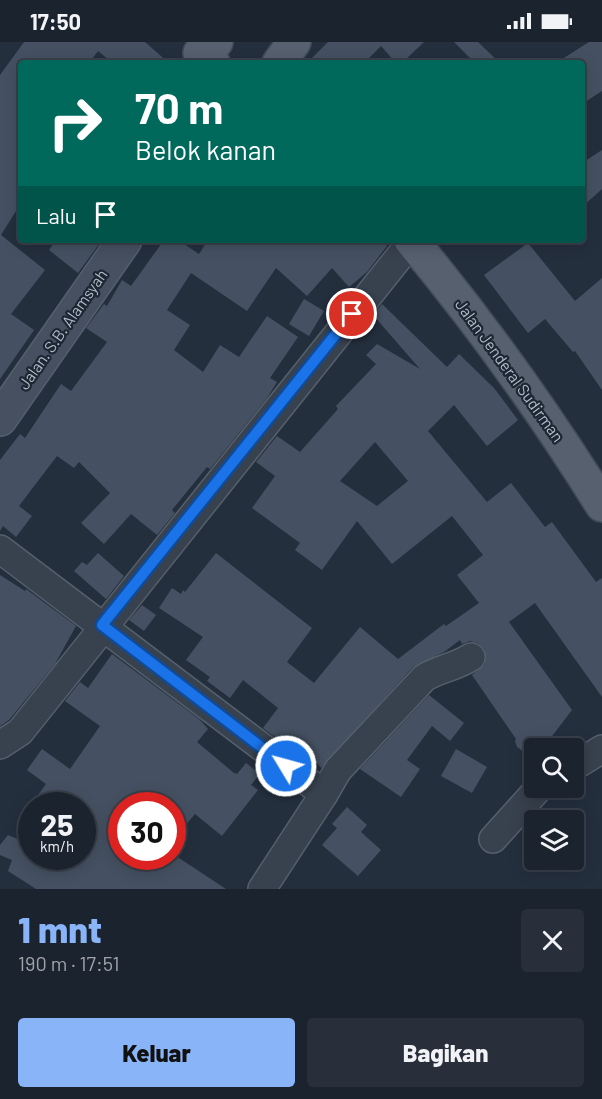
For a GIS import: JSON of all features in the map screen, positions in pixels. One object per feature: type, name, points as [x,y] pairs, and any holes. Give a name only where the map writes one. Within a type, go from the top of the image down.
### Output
[{"type":"main road","points":[[281,60],[294,42]]},
{"type":"main road","name":"Jalan Jenderal Sudirman","points":[[413,243],[478,321],[567,449],[602,505]]},
{"type":"street","name":"Jalan. S.B. Alamsyah","points":[[0,419],[123,243]]},
{"type":"street","points":[[0,745],[20,732],[102,625],[409,243]]},
{"type":"street","points":[[0,549],[324,794]]},
{"type":"street","points":[[262,889],[338,770],[424,678],[432,673],[456,667],[471,657]]},
{"type":"street","points":[[584,760],[602,749]]},
{"type":"street","points":[[493,839],[530,798]]},
{"type":"building","points":[[24,42],[145,42],[166,60],[109,60],[98,51],[91,60],[18,60],[18,208],[1,235],[45,270],[11,314],[34,330],[0,379],[0,75]]},
{"type":"building","points":[[328,42],[424,42],[405,60],[393,60],[381,46],[367,60],[310,60]]},
{"type":"building","points":[[454,42],[478,42],[497,60],[472,60]]},
{"type":"building","points":[[589,42],[602,42],[602,91],[585,102],[585,60],[561,60]]},
{"type":"building","points":[[602,150],[602,189],[585,204],[585,161]]},
{"type":"building","points":[[54,243],[100,243],[78,273],[49,250]]},
{"type":"building","points":[[162,243],[182,243],[199,254],[206,243],[384,243],[387,246],[367,272],[349,287],[332,268],[307,296],[276,268],[247,311],[191,273],[167,310],[190,325],[174,350],[203,372],[220,345],[239,357],[267,316],[298,337],[270,378],[277,382],[267,398],[210,469],[207,467],[172,510],[175,513],[157,535],[131,514],[104,544],[81,523],[110,493],[79,462],[74,468],[57,456],[19,506],[32,516],[16,537],[3,526],[0,531],[0,460],[20,434],[25,438],[61,384],[71,391],[107,342],[86,328],[104,304],[107,306],[122,280],[131,286]]},
{"type":"building","points":[[528,243],[575,301],[602,278],[602,390],[575,351],[573,352],[545,319],[528,333],[484,275]]},
{"type":"building","points":[[304,299],[324,311],[309,336],[289,324]]},
{"type":"building","points":[[382,304],[447,367],[459,354],[494,388],[518,420],[487,446],[454,405],[428,431],[487,502],[511,483],[545,527],[552,522],[596,582],[602,578],[602,697],[535,603],[509,622],[572,710],[551,738],[524,738],[524,752],[517,747],[516,739],[472,675],[485,664],[484,649],[478,643],[470,641],[462,644],[460,640],[444,652],[413,667],[321,768],[315,761],[311,765],[263,728],[278,708],[243,680],[230,698],[207,681],[210,677],[186,660],[203,637],[159,608],[172,588],[181,594],[183,590],[185,592],[216,553],[312,628],[287,662],[314,683],[360,627],[398,659],[444,624],[446,626],[479,603],[457,575],[483,555],[452,516],[392,564],[357,521],[322,570],[295,550],[300,543],[252,508],[275,476],[256,462],[277,436],[300,452],[338,409],[336,406],[376,364],[366,355],[377,344],[420,369],[373,315]],"holes":[[[375,442],[408,481],[377,506],[340,481]]]},
{"type":"building","points":[[98,553],[124,576],[106,599],[74,571],[82,562],[87,565]]},
{"type":"building","points":[[0,575],[25,591],[26,589],[76,626],[55,664],[9,720],[0,726]]},
{"type":"building","points":[[142,605],[156,615],[144,631],[129,620]]},
{"type":"building","points":[[112,654],[199,719],[208,729],[197,742],[234,773],[237,774],[246,763],[260,774],[251,785],[258,790],[222,836],[195,814],[186,825],[186,792],[108,792],[108,870],[186,870],[186,863],[226,889],[36,889],[8,871],[12,860],[0,855],[0,845],[8,835],[18,839],[18,870],[96,870],[96,792],[40,792],[46,784],[27,770],[42,749],[70,769],[100,726],[65,701],[80,682],[88,688]]},
{"type":"building","points":[[429,695],[464,723],[450,741],[432,726],[407,760],[420,769],[401,797],[360,769]]},
{"type":"building","points":[[456,749],[487,767],[472,793],[441,776]]},
{"type":"building","points":[[347,807],[367,825],[361,832],[381,850],[358,876],[322,845],[337,828],[332,824]]},
{"type":"route","points":[[286,766],[102,625],[352,314]]}]
